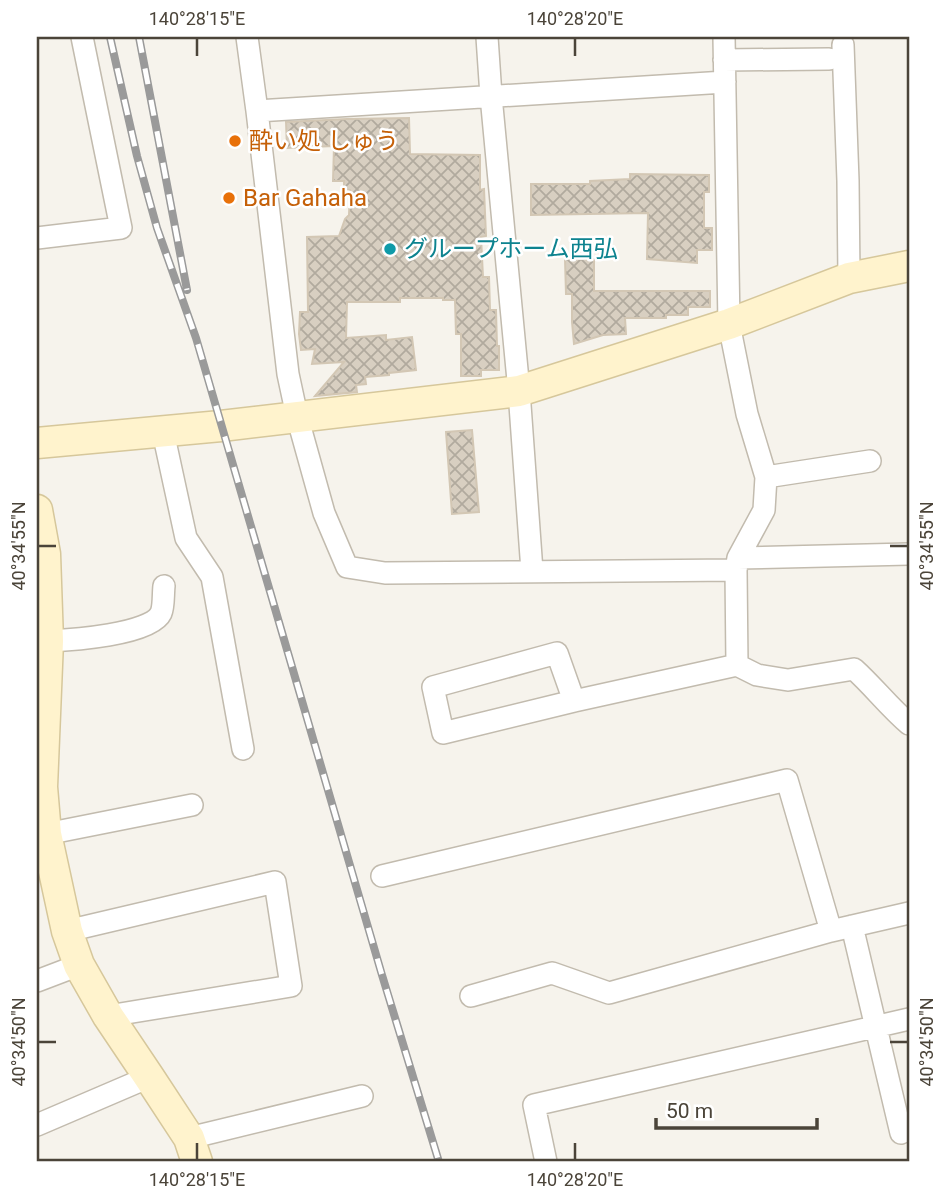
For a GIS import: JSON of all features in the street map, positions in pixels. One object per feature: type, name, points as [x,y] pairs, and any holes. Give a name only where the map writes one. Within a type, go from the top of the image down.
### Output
[{"type":"street","points":[[37,238],[121,228],[82,37]]},
{"type":"street","points":[[247,37],[288,374],[324,513],[346,567],[385,573],[532,571],[737,564],[909,554]]},
{"type":"street","points":[[487,37],[519,391],[532,571]]},
{"type":"street","points":[[724,37],[729,324],[747,414],[766,477],[764,510],[737,564],[737,665]]},
{"type":"street","points":[[724,60],[836,52],[848,181],[849,278]]},
{"type":"street","points":[[257,110],[725,82]]},
{"type":"street","points":[[37,443],[163,432],[519,391],[729,324],[849,278],[909,266]]},
{"type":"street","points":[[163,432],[186,538],[212,577],[243,749]]},
{"type":"street","points":[[766,477],[870,461]]},
{"type":"street","points":[[37,510],[45,554],[48,641],[42,787],[46,834],[67,931],[79,965],[193,1150],[362,1096]]},
{"type":"street","points":[[48,641],[132,631],[152,623],[161,613],[164,586]]},
{"type":"street","points":[[574,701],[557,653],[433,687],[443,733],[737,665],[757,675],[788,680],[854,669],[909,724]]},
{"type":"street","points":[[382,876],[787,780],[831,931]]},
{"type":"street","points":[[46,834],[192,805]]},
{"type":"street","points":[[67,931],[275,882],[291,986],[108,1016]]},
{"type":"street","points":[[471,996],[552,973],[609,993],[909,912]]},
{"type":"street","points":[[852,926],[901,1133]]},
{"type":"street","points":[[37,981],[79,965]]},
{"type":"street","points":[[546,1162],[534,1105],[909,1019]]},
{"type":"street","points":[[37,1125],[149,1077]]},
{"type":"building","points":[[409,118],[410,154],[480,155],[480,190],[484,189],[486,236],[481,237],[483,277],[489,277],[490,310],[496,310],[499,370],[481,370],[481,376],[461,376],[461,334],[456,334],[455,300],[400,298],[400,302],[347,302],[346,338],[386,335],[386,340],[412,337],[416,370],[365,377],[366,384],[356,385],[357,392],[315,396],[344,362],[312,364],[315,349],[301,350],[300,312],[308,312],[307,237],[339,236],[349,215],[350,190],[344,189],[344,181],[333,181],[334,146],[287,148],[286,122]]},
{"type":"building","points":[[630,174],[709,175],[709,192],[704,192],[704,228],[712,228],[712,250],[697,250],[697,263],[647,259],[648,213],[531,215],[531,184],[590,184],[590,181],[630,179]]},
{"type":"building","points":[[565,259],[594,259],[594,291],[710,291],[710,307],[688,307],[688,315],[666,315],[666,318],[625,318],[626,334],[603,335],[574,344],[572,294],[566,294]]},
{"type":"building","points":[[472,430],[479,512],[452,514],[446,432]]},
{"type":"railway","points":[[110,37],[137,156],[157,228],[196,338],[439,1162]]},
{"type":"railway","points":[[139,37],[187,290]]},
{"type":"place","name":"酔い処 しゅう","points":[[235,141]]},
{"type":"place","name":"Bar Gahaha","points":[[229,198]]},
{"type":"place","name":"グループホーム西弘","points":[[390,249]]}]
